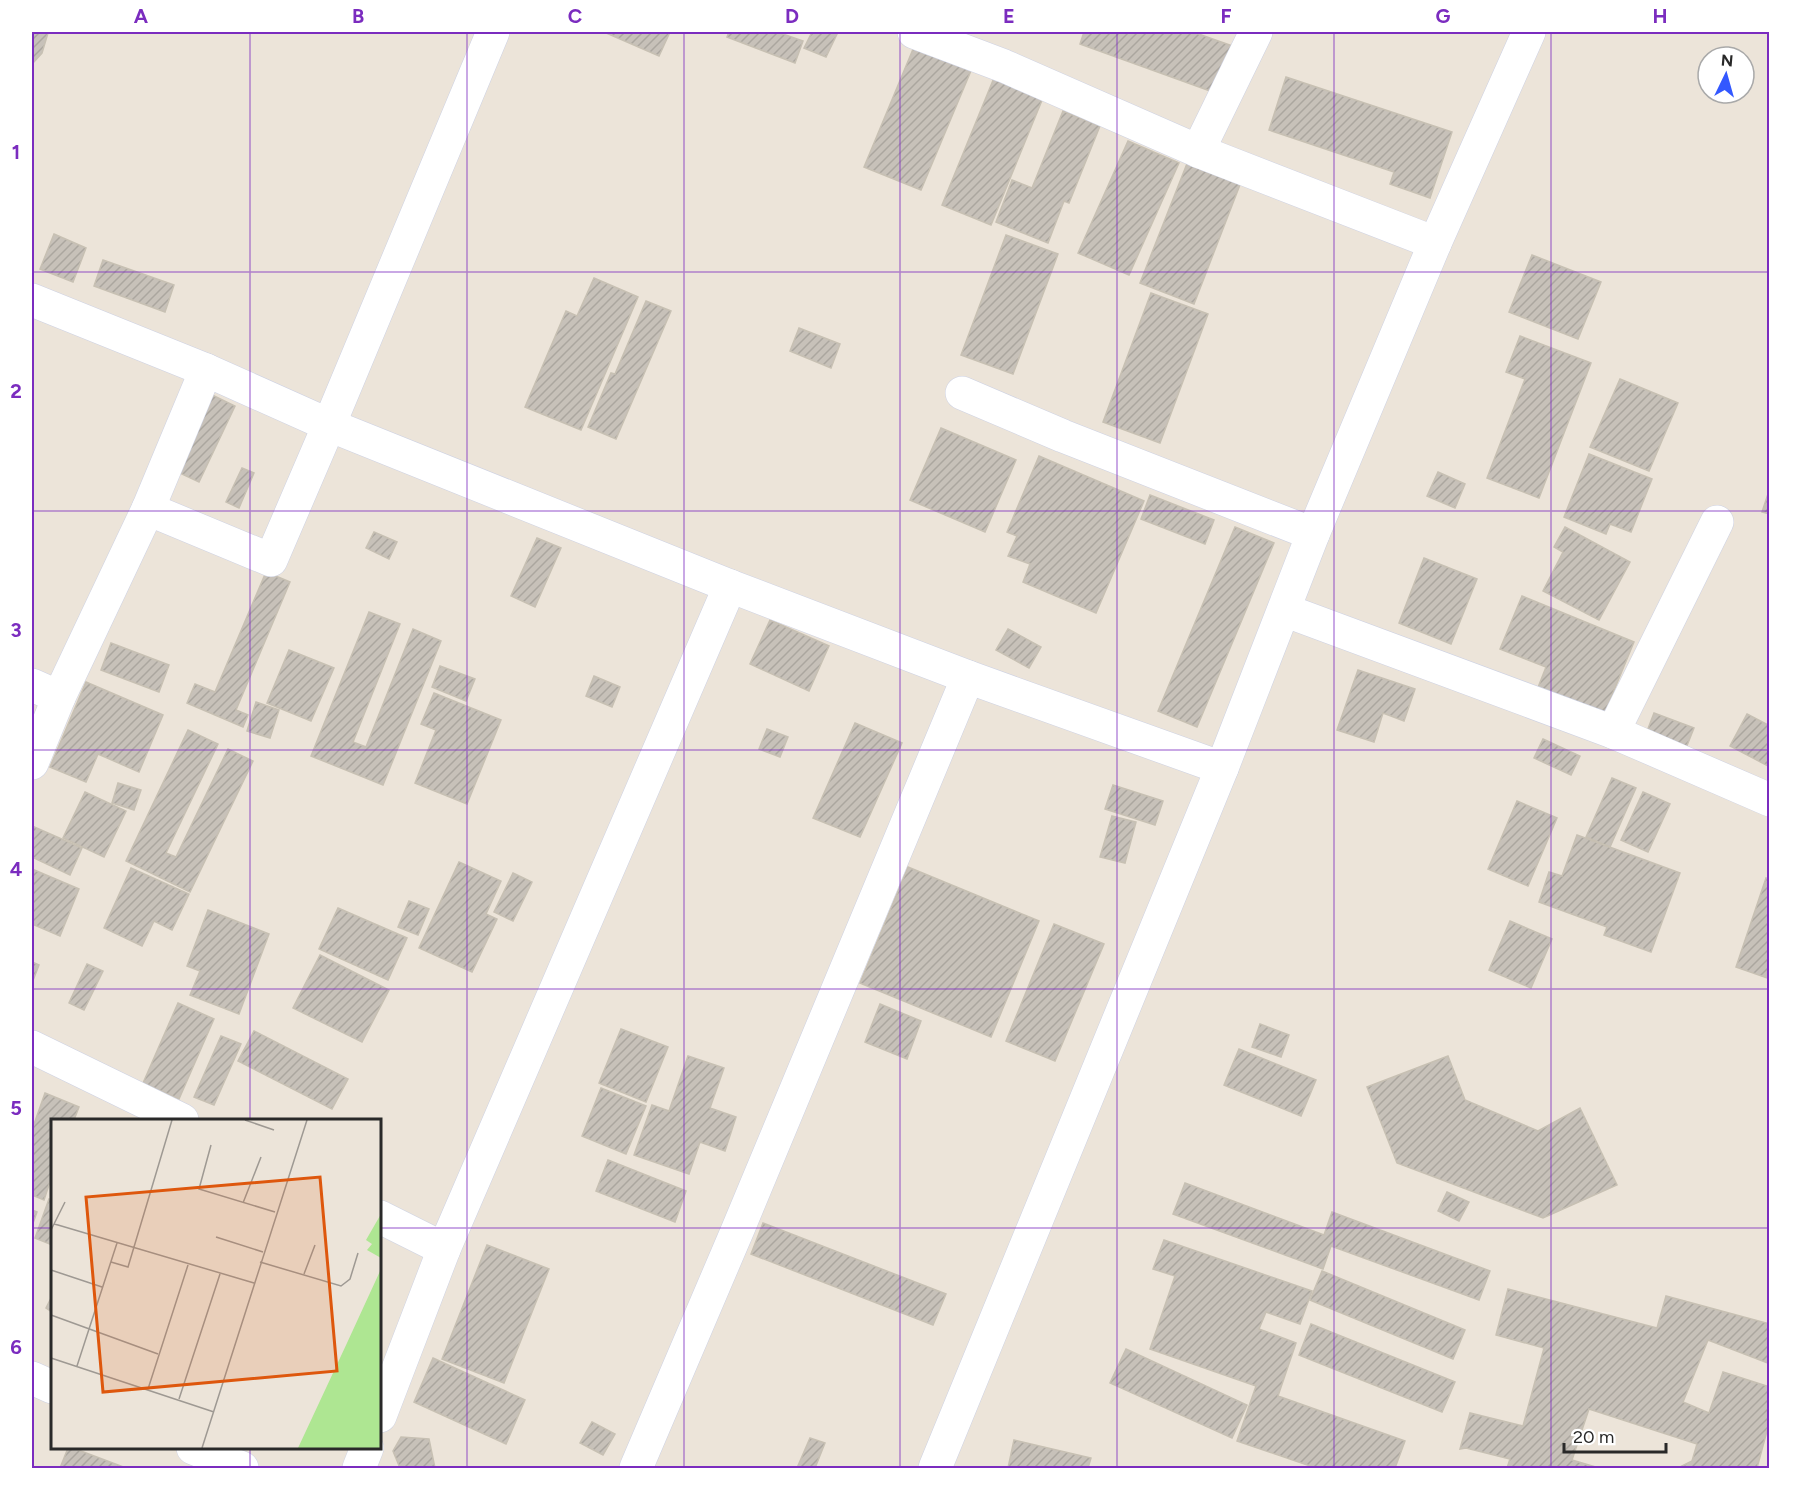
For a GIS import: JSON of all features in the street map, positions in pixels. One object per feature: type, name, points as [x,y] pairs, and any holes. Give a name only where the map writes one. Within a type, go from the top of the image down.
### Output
[{"type":"street","points":[[148,509],[271,560],[493,32]]},
{"type":"street","points":[[914,32],[1004,66],[1198,151],[1435,243]]},
{"type":"street","points":[[1198,151],[1256,32]]},
{"type":"street","points":[[935,1468],[1222,768],[1313,534],[1435,243],[1529,32]]},
{"type":"street","points":[[32,300],[206,370],[329,425],[730,586],[968,677],[1222,768]]},
{"type":"street","points":[[32,763],[45,691],[148,509],[206,370]]},
{"type":"street","points":[[962,393],[1063,436],[1313,534]]},
{"type":"street","points":[[1614,732],[1717,522]]},
{"type":"street","points":[[381,1413],[444,1249],[730,586]]},
{"type":"street","points":[[1284,610],[1614,732],[1770,800]]},
{"type":"street","points":[[636,1468],[968,677]]},
{"type":"street","points":[[32,1047],[180,1119]]},
{"type":"street","points":[[381,1218],[444,1249]]},
{"type":"street","points":[[32,1378],[51,1387]]},
{"type":"street","points":[[195,1449],[242,1468]]},
{"type":"street","points":[[359,1468],[367,1449]]},
{"type":"building","points":[[32,32],[48,33],[42,53],[32,64]]},
{"type":"building","points":[[604,32],[670,32],[659,56]]},
{"type":"building","points":[[729,32],[777,32],[803,41],[795,63],[727,37]]},
{"type":"building","points":[[812,32],[838,32],[826,57],[804,48]]},
{"type":"building","points":[[1084,32],[1193,32],[1241,49],[1224,96],[1080,44]]},
{"type":"building","points":[[916,42],[973,66],[921,190],[864,167]]},
{"type":"building","points":[[996,73],[1045,93],[991,225],[942,205]]},
{"type":"building","points":[[1286,77],[1452,132],[1430,198],[1390,184],[1394,172],[1269,130]]},
{"type":"building","points":[[1063,111],[1100,126],[1069,203],[1064,201],[1048,243],[996,222],[1012,180],[1032,188]]},
{"type":"building","points":[[1128,141],[1179,163],[1129,275],[1078,253]]},
{"type":"building","points":[[1190,156],[1243,177],[1194,304],[1140,283]]},
{"type":"building","points":[[54,234],[86,248],[73,282],[40,269]]},
{"type":"building","points":[[1006,235],[1058,254],[1013,374],[961,355]]},
{"type":"building","points":[[1532,255],[1601,282],[1578,339],[1509,312]]},
{"type":"building","points":[[103,260],[174,285],[165,312],[94,286]]},
{"type":"building","points":[[594,278],[638,297],[581,430],[525,407],[566,311],[577,316]]},
{"type":"building","points":[[1151,293],[1208,314],[1160,443],[1103,422]]},
{"type":"building","points":[[646,301],[671,311],[616,439],[588,427],[611,373],[615,374]]},
{"type":"building","points":[[799,328],[840,344],[831,368],[790,351]]},
{"type":"building","points":[[1520,336],[1591,363],[1539,498],[1487,478],[1525,379],[1506,372]]},
{"type":"building","points":[[1620,379],[1678,403],[1649,471],[1590,447]]},
{"type":"building","points":[[206,392],[235,406],[199,482],[169,468]]},
{"type":"building","points":[[941,428],[1016,460],[985,532],[910,500]]},
{"type":"building","points":[[1589,454],[1652,479],[1631,532],[1610,524],[1606,534],[1564,517]]},
{"type":"building","points":[[1039,456],[1144,501],[1096,613],[1023,582],[1030,564],[1008,556],[1017,536],[1007,532]]},
{"type":"building","points":[[242,468],[254,473],[239,508],[226,502]]},
{"type":"building","points":[[1438,472],[1465,484],[1455,508],[1427,496]]},
{"type":"building","points":[[1770,488],[1770,514],[1762,512]]},
{"type":"building","points":[[1150,495],[1214,520],[1205,544],[1141,519]]},
{"type":"building","points":[[1235,527],[1274,543],[1197,727],[1158,711]]},
{"type":"building","points":[[1565,527],[1630,562],[1599,620],[1543,591],[1563,552],[1554,547]]},
{"type":"building","points":[[374,532],[397,542],[389,559],[366,548]]},
{"type":"building","points":[[537,538],[561,548],[535,607],[511,596]]},
{"type":"building","points":[[1424,558],[1477,579],[1451,644],[1399,623]]},
{"type":"building","points":[[266,572],[290,582],[236,710],[248,715],[243,727],[187,703],[195,684],[215,692]]},
{"type":"building","points":[[1522,596],[1634,642],[1603,717],[1537,690],[1546,667],[1500,649]]},
{"type":"building","points":[[369,612],[400,624],[353,742],[366,747],[413,629],[441,641],[383,785],[311,756]]},
{"type":"building","points":[[770,620],[829,646],[809,691],[750,664]]},
{"type":"building","points":[[1008,629],[1041,647],[1029,668],[996,650]]},
{"type":"building","points":[[111,643],[169,665],[159,692],[101,670]]},
{"type":"building","points":[[289,650],[334,668],[311,721],[267,703]]},
{"type":"building","points":[[440,666],[475,679],[466,701],[432,687]]},
{"type":"building","points":[[1358,670],[1415,689],[1404,721],[1383,713],[1374,742],[1337,730]]},
{"type":"building","points":[[594,676],[620,687],[612,707],[586,696]]},
{"type":"building","points":[[86,682],[163,715],[139,772],[98,754],[86,782],[50,767]]},
{"type":"building","points":[[434,693],[501,720],[467,804],[415,783],[436,730],[421,724]]},
{"type":"building","points":[[256,702],[279,710],[270,738],[247,731]]},
{"type":"building","points":[[1654,713],[1694,728],[1686,748],[1646,734]]},
{"type":"building","points":[[1747,714],[1770,726],[1770,767],[1730,746]]},
{"type":"building","points":[[855,723],[902,743],[860,837],[813,818]]},
{"type":"building","points":[[767,729],[788,737],[780,757],[759,749]]},
{"type":"building","points":[[188,730],[218,744],[166,853],[176,857],[228,749],[253,761],[190,892],[126,861]]},
{"type":"building","points":[[1543,739],[1580,756],[1571,775],[1534,758]]},
{"type":"building","points":[[1612,778],[1636,788],[1610,847],[1586,837]]},
{"type":"building","points":[[118,783],[141,790],[134,810],[112,803]]},
{"type":"building","points":[[1113,785],[1163,801],[1155,825],[1105,809]]},
{"type":"building","points":[[85,792],[126,811],[104,857],[63,838]]},
{"type":"building","points":[[1643,792],[1670,804],[1648,852],[1621,840]]},
{"type":"building","points":[[1517,801],[1557,818],[1528,886],[1488,869]]},
{"type":"building","points":[[1112,816],[1136,822],[1125,863],[1100,857]]},
{"type":"building","points":[[32,826],[82,848],[70,875],[32,857]]},
{"type":"building","points":[[1577,835],[1680,873],[1651,952],[1604,935],[1607,927],[1539,902],[1549,872],[1562,876]]},
{"type":"building","points":[[459,862],[501,881],[486,914],[497,919],[472,972],[419,948]]},
{"type":"building","points":[[908,867],[1039,921],[991,1037],[860,983]]},
{"type":"building","points":[[131,868],[189,894],[172,930],[154,921],[142,946],[104,928]]},
{"type":"building","points":[[32,869],[79,889],[60,936],[32,924]]},
{"type":"building","points":[[513,873],[532,882],[513,921],[494,912]]},
{"type":"building","points":[[1766,878],[1770,880],[1770,979],[1736,967]]},
{"type":"building","points":[[409,901],[429,909],[418,935],[398,927]]},
{"type":"building","points":[[338,908],[407,938],[388,980],[319,949]]},
{"type":"building","points":[[208,910],[269,934],[239,1014],[190,995],[200,971],[187,966]]},
{"type":"building","points":[[1510,921],[1552,939],[1531,988],[1489,970]]},
{"type":"building","points":[[1054,924],[1104,944],[1055,1061],[1006,1041]]},
{"type":"building","points":[[320,955],[389,990],[362,1042],[293,1008]]},
{"type":"building","points":[[32,962],[39,965],[32,983]]},
{"type":"building","points":[[87,964],[103,971],[84,1010],[69,1003]]},
{"type":"building","points":[[178,1003],[214,1019],[179,1099],[143,1083]]},
{"type":"building","points":[[880,1004],[921,1021],[907,1059],[865,1042]]},
{"type":"building","points":[[1260,1024],[1289,1035],[1281,1057],[1252,1047]]},
{"type":"building","points":[[621,1029],[668,1047],[646,1102],[599,1083]]},
{"type":"building","points":[[254,1031],[348,1079],[332,1109],[238,1061]]},
{"type":"building","points":[[221,1036],[241,1044],[214,1105],[194,1097]]},
{"type":"building","points":[[1239,1049],[1316,1080],[1301,1116],[1224,1085]]},
{"type":"building","points":[[688,1056],[724,1068],[710,1108],[736,1117],[725,1151],[700,1142],[689,1174],[634,1155],[652,1105],[669,1111]]},
{"type":"building","points":[[1448,1056],[1465,1100],[1538,1131],[1580,1108],[1617,1185],[1543,1218],[1397,1163],[1367,1087]]},
{"type":"building","points":[[601,1088],[646,1106],[626,1154],[582,1136]]},
{"type":"building","points":[[45,1093],[79,1107],[74,1119],[51,1119],[51,1179],[44,1200],[32,1195],[32,1130]]},
{"type":"building","points":[[608,1160],[686,1191],[675,1222],[596,1191]]},
{"type":"building","points":[[1185,1183],[1324,1235],[1332,1212],[1490,1271],[1479,1300],[1331,1246],[1323,1269],[1173,1214]]},
{"type":"building","points":[[1447,1192],[1469,1202],[1459,1221],[1438,1211]]},
{"type":"building","points":[[49,1199],[51,1200],[51,1245],[35,1238]]},
{"type":"building","points":[[32,1210],[37,1212],[32,1226]]},
{"type":"building","points":[[763,1223],[946,1294],[933,1325],[751,1254]]},
{"type":"building","points":[[1164,1240],[1312,1291],[1300,1324],[1266,1312],[1259,1329],[1296,1343],[1278,1396],[1405,1441],[1395,1468],[1316,1468],[1237,1441],[1256,1386],[1150,1349],[1175,1276],[1153,1269]]},
{"type":"building","points":[[487,1245],[549,1269],[504,1383],[442,1359]]},
{"type":"building","points":[[1322,1271],[1465,1330],[1453,1359],[1310,1300]]},
{"type":"building","points":[[1508,1289],[1657,1328],[1666,1296],[1770,1324],[1770,1364],[1708,1340],[1683,1402],[1709,1413],[1723,1372],[1770,1387],[1770,1420],[1757,1468],[1678,1468],[1692,1461],[1697,1444],[1589,1409],[1572,1460],[1599,1468],[1507,1468],[1510,1459],[1466,1448],[1460,1449],[1470,1413],[1523,1426],[1544,1348],[1496,1335]]},
{"type":"building","points":[[51,1298],[51,1311],[46,1308]]},
{"type":"building","points":[[1311,1324],[1455,1382],[1442,1412],[1299,1355]]},
{"type":"building","points":[[1126,1349],[1247,1405],[1232,1438],[1110,1383]]},
{"type":"building","points":[[433,1358],[525,1400],[506,1444],[414,1402]]},
{"type":"building","points":[[592,1422],[615,1434],[603,1455],[580,1443]]},
{"type":"building","points":[[401,1437],[429,1439],[435,1468],[400,1468],[393,1451]]},
{"type":"building","points":[[810,1438],[825,1443],[815,1468],[797,1468]]},
{"type":"building","points":[[1014,1440],[1091,1458],[1088,1468],[1008,1468]]},
{"type":"building","points":[[68,1449],[76,1449],[126,1468],[60,1468]]}]
